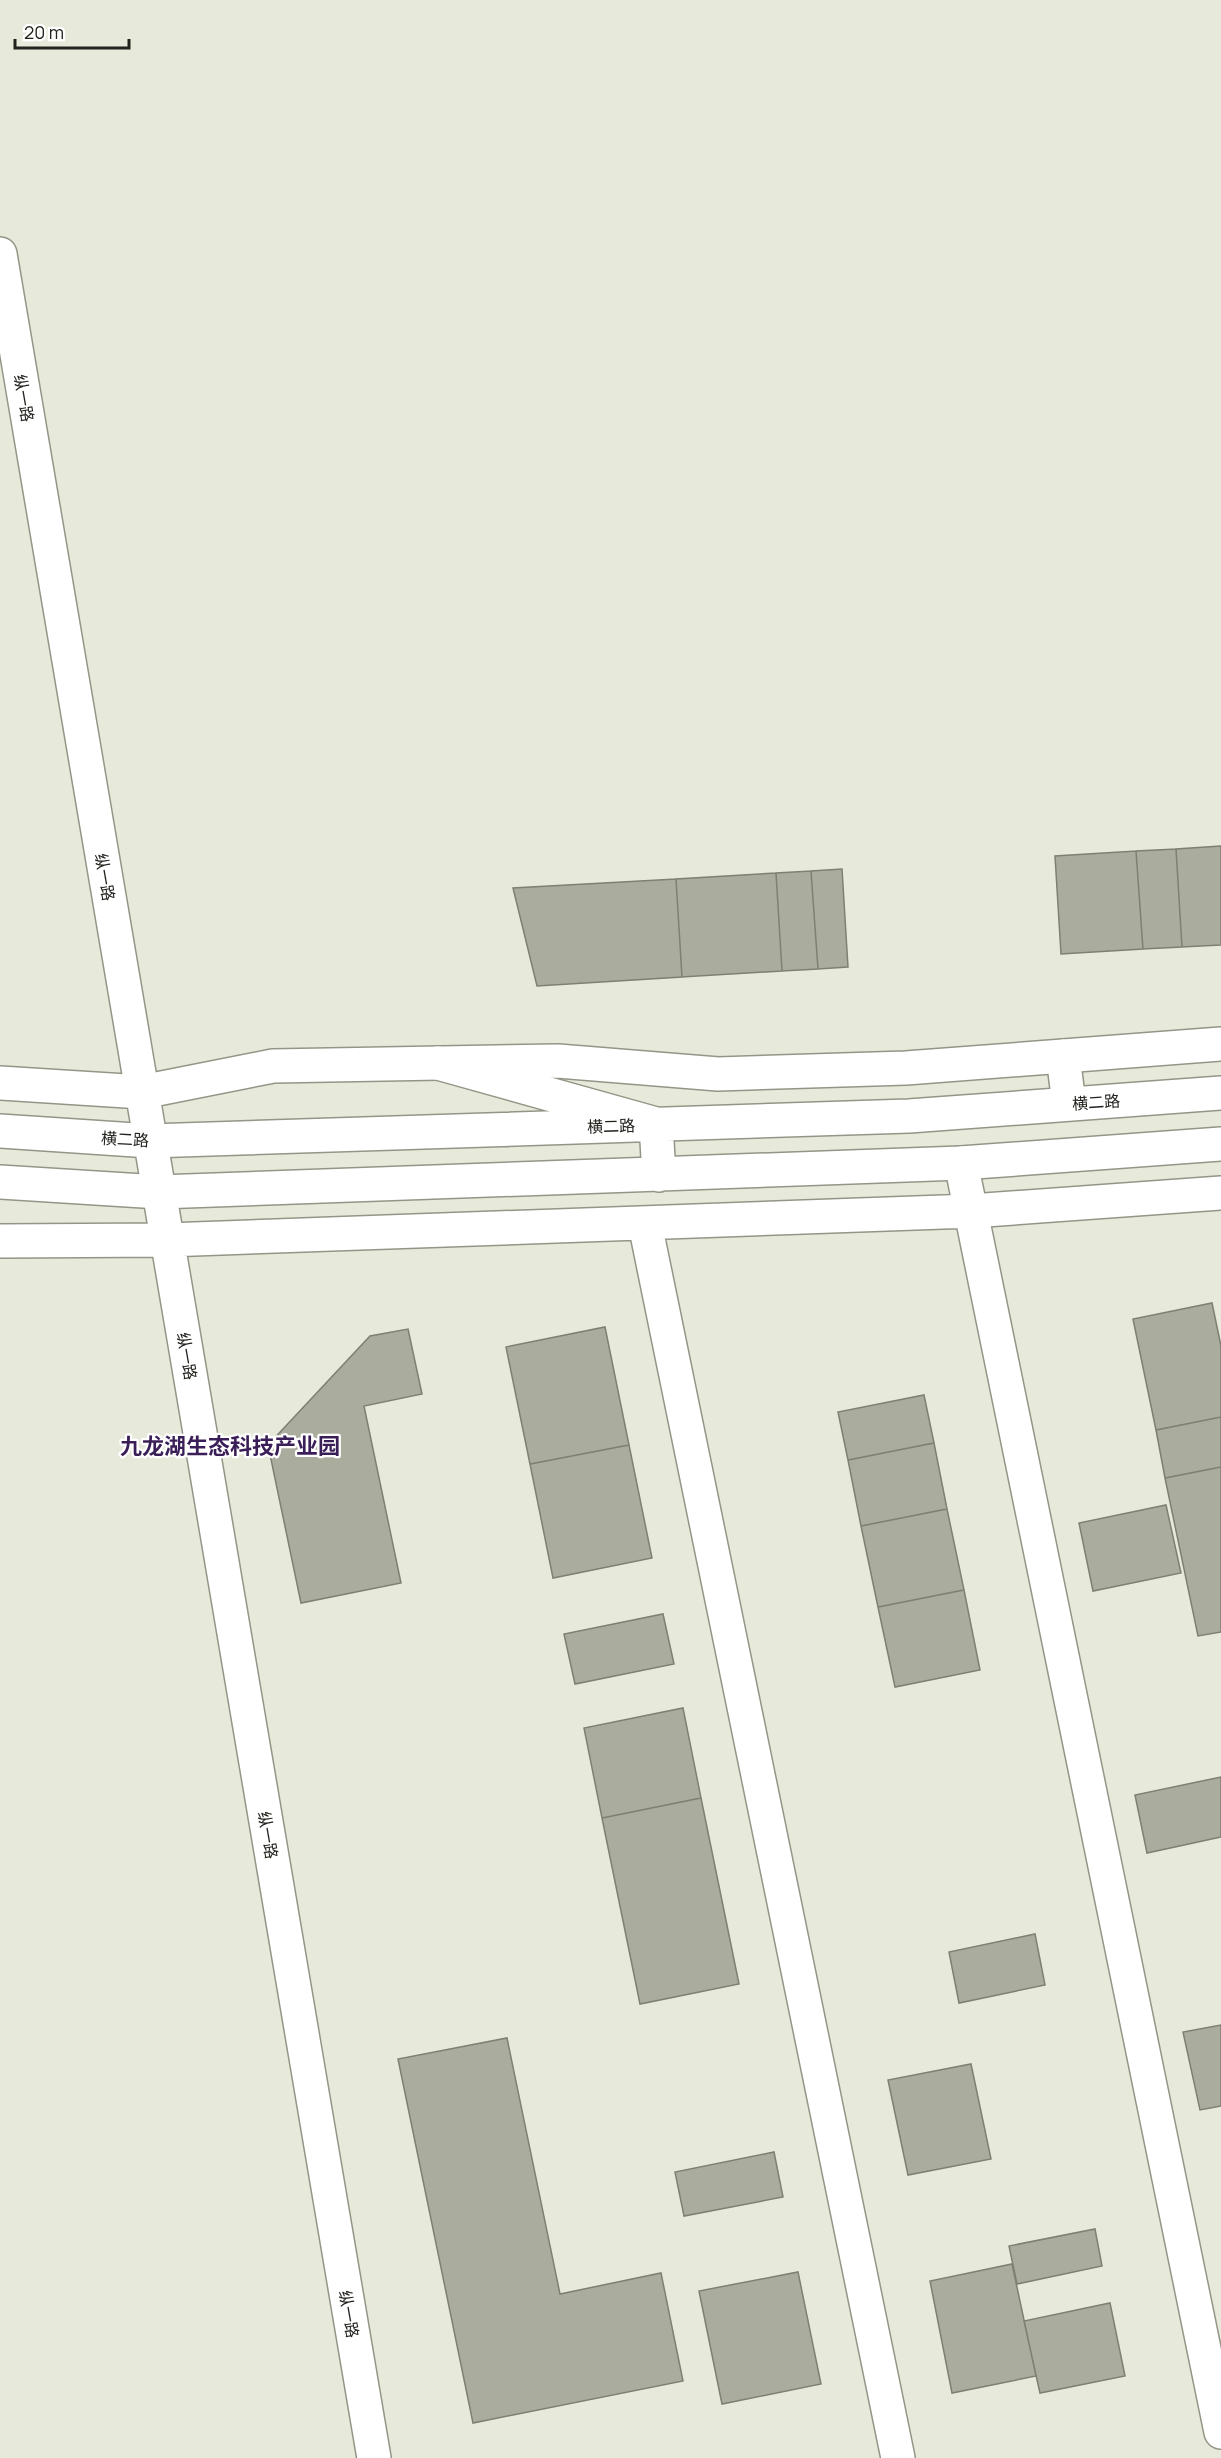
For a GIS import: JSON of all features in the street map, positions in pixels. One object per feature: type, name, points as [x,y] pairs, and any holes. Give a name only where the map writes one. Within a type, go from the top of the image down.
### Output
[{"type":"street","name":"纵一路","points":[[0,254],[374,2458]]},
{"type":"street","points":[[0,1083],[142,1092],[273,1066],[558,1061],[718,1074],[906,1068],[1221,1044]]},
{"type":"street","points":[[1063,1056],[1069,1104]]},
{"type":"street","points":[[438,1063],[656,1124],[659,1175]]},
{"type":"street","name":"横二路","points":[[0,1131],[150,1141],[909,1116],[1221,1093]]},
{"type":"street","points":[[0,1182],[159,1192],[961,1163],[1221,1144]]},
{"type":"street","points":[[961,1163],[1221,2432]]},
{"type":"street","points":[[0,1241],[167,1240],[645,1224],[971,1211],[1221,1193]]},
{"type":"street","points":[[645,1224],[898,2458]]},
{"type":"building","points":[[1221,846],[1221,945],[1182,947],[1176,849]]},
{"type":"building","points":[[1176,849],[1182,947],[1143,949],[1136,851]]},
{"type":"building","points":[[1136,851],[1143,949],[1061,954],[1055,856]]},
{"type":"building","points":[[842,869],[848,967],[818,969],[811,871]]},
{"type":"building","points":[[811,871],[818,969],[782,971],[776,873]]},
{"type":"building","points":[[776,873],[782,971],[682,977],[676,879]]},
{"type":"building","points":[[676,879],[682,977],[537,986],[513,888]]},
{"type":"building","points":[[1212,1303],[1221,1346],[1221,1417],[1156,1430],[1133,1319]]},
{"type":"building","points":[[605,1327],[629,1445],[530,1464],[506,1347]]},
{"type":"building","points":[[408,1329],[422,1394],[364,1406],[401,1583],[301,1603],[268,1445],[370,1336]]},
{"type":"building","points":[[924,1395],[934,1443],[848,1460],[838,1412]]},
{"type":"building","points":[[1221,1417],[1221,1467],[1165,1478],[1156,1430]]},
{"type":"building","points":[[934,1443],[947,1509],[861,1526],[848,1460]]},
{"type":"building","points":[[629,1445],[652,1558],[553,1578],[530,1464]]},
{"type":"building","points":[[1221,1467],[1221,1632],[1198,1636],[1165,1478]]},
{"type":"building","points":[[1166,1505],[1181,1573],[1093,1591],[1079,1523]]},
{"type":"building","points":[[947,1509],[964,1590],[878,1607],[861,1526]]},
{"type":"building","points":[[964,1590],[980,1670],[895,1687],[878,1607]]},
{"type":"building","points":[[663,1614],[674,1664],[575,1684],[564,1634]]},
{"type":"building","points":[[683,1708],[701,1798],[602,1818],[584,1728]]},
{"type":"building","points":[[1221,1777],[1221,1837],[1147,1853],[1135,1795]]},
{"type":"building","points":[[701,1798],[739,1984],[640,2004],[602,1818]]},
{"type":"building","points":[[1035,1934],[1045,1985],[959,2003],[949,1952]]},
{"type":"building","points":[[1221,2025],[1221,2106],[1200,2110],[1183,2032]]},
{"type":"building","points":[[507,2038],[560,2294],[661,2273],[683,2381],[473,2423],[398,2059]]},
{"type":"building","points":[[971,2064],[991,2159],[908,2175],[888,2080]]},
{"type":"building","points":[[774,2152],[783,2197],[684,2216],[675,2172]]},
{"type":"building","points":[[1095,2229],[1102,2266],[1017,2284],[1009,2246]]},
{"type":"building","points":[[1012,2264],[1036,2376],[952,2393],[930,2281]]},
{"type":"building","points":[[798,2272],[821,2384],[722,2404],[699,2291]]},
{"type":"building","points":[[1110,2303],[1125,2376],[1040,2393],[1024,2321]]},
{"type":"district","name":"九龙湖生态科技产业园","points":[[230,1446]]}]
